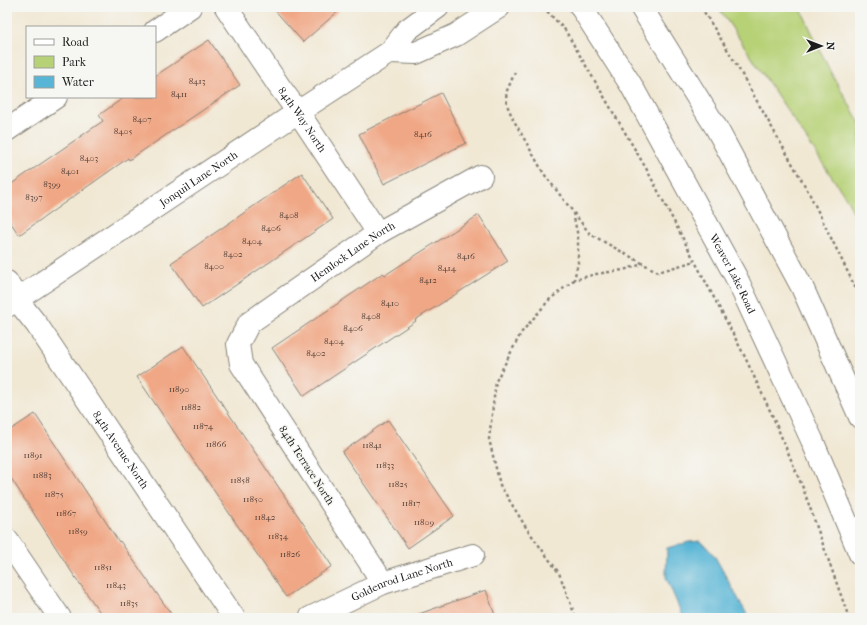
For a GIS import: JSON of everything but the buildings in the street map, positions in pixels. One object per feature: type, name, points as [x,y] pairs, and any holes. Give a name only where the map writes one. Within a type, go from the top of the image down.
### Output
[{"type":"street","points":[[156,30],[190,7]]},
{"type":"street","name":"84th Way North","points":[[226,7],[378,233]]},
{"type":"street","name":"Jonquil Lane North","points":[[10,296],[390,52],[407,30],[438,7]]},
{"type":"street","points":[[390,52],[416,53],[456,35],[499,7]]},
{"type":"street","name":"Weaver Lake Road","points":[[581,7],[631,85],[736,277],[812,440],[860,554]]},
{"type":"street","points":[[641,7],[717,129],[802,287],[860,417]]},
{"type":"street","points":[[7,130],[55,98]]},
{"type":"street","name":"Hemlock Lane North","points":[[238,344],[249,323],[378,233],[481,176]]},
{"type":"street","name":"84th Avenue North","points":[[10,296],[37,325],[234,618]]},
{"type":"street","name":"84th Terrace North","points":[[238,344],[241,364],[383,583]]},
{"type":"street","points":[[7,540],[60,618]]},
{"type":"street","name":"Goldenrod Lane North","points":[[310,618],[383,583],[473,555]]},
{"type":"path","points":[[543,7],[565,30],[647,170],[743,353],[776,424],[803,488],[849,618]]},
{"type":"path","points":[[701,7],[732,57],[809,193],[860,297]]},
{"type":"path","points":[[516,72],[506,94],[507,105],[513,119],[544,174],[590,234],[658,272],[696,261]]},
{"type":"path","points":[[572,210],[578,237],[578,263],[574,280]]},
{"type":"path","points":[[576,618],[559,573],[527,528],[500,485],[489,439],[496,381],[522,333],[549,300],[574,280],[596,274],[623,270],[643,264]]},
{"type":"green space","points":[[718,7],[800,7],[830,71],[860,123],[860,228],[848,201]]},
{"type":"water","points":[[701,541],[714,555],[749,618],[684,618],[682,615],[666,577],[667,548],[689,542]]}]
